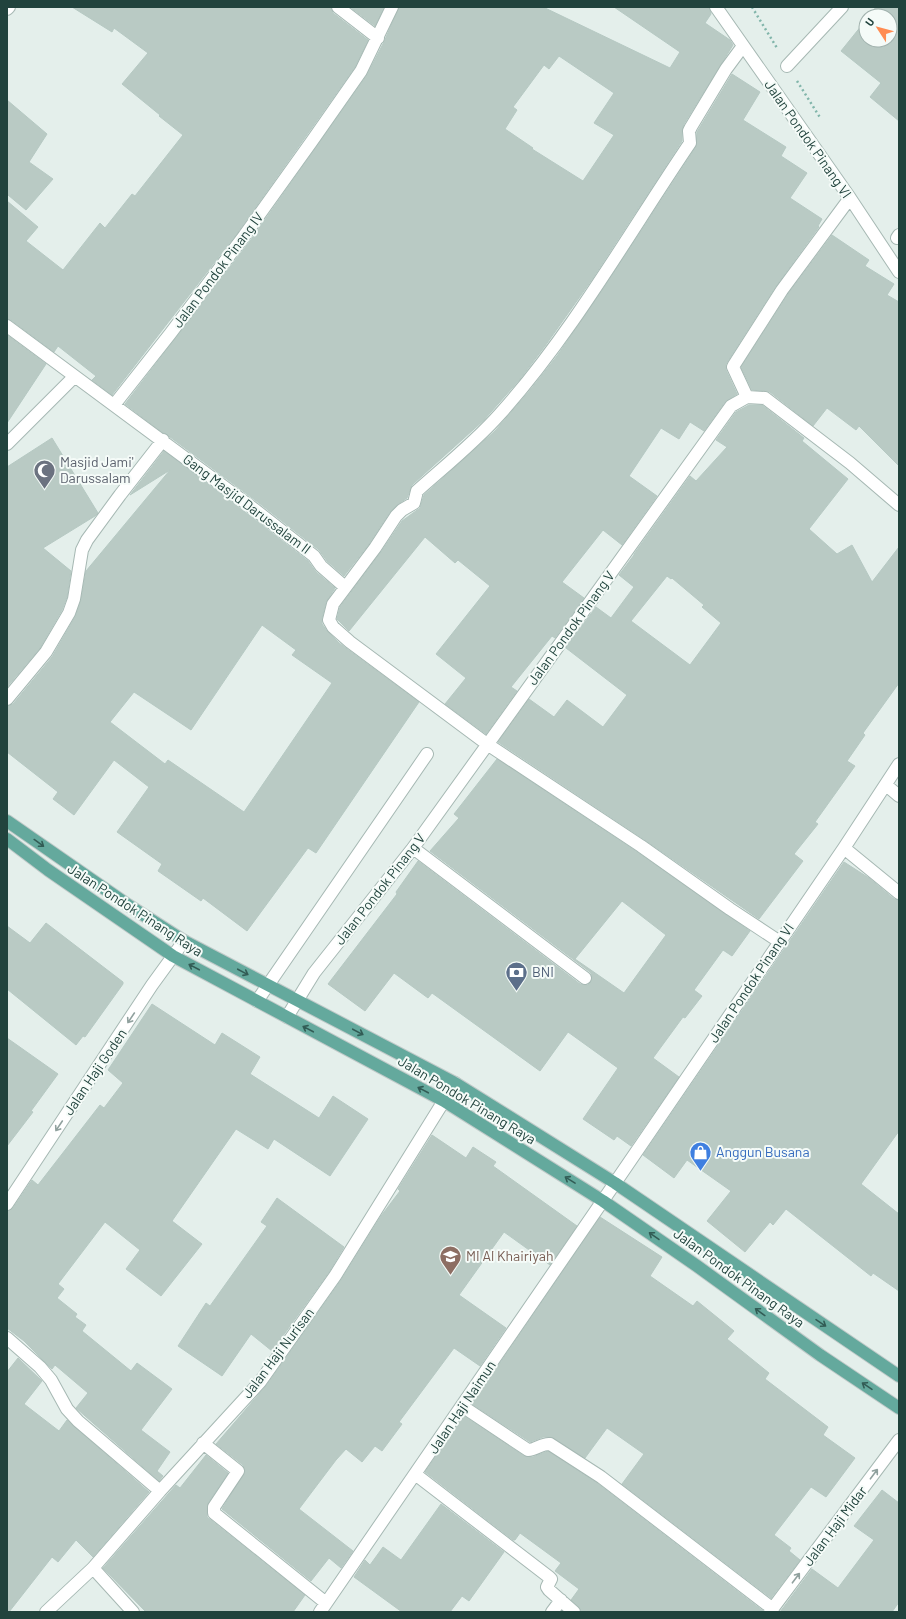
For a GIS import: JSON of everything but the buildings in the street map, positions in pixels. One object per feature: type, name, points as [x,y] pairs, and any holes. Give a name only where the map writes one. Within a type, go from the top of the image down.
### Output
[{"type":"main road","name":"Jalan Pondok Pinang Raya","points":[[7,820],[122,901],[184,941],[455,1082],[616,1183],[899,1376]]},
{"type":"main road","name":"Jalan Pondok Pinang Raya","points":[[9,844],[173,956],[444,1101],[602,1201],[697,1266],[820,1355],[899,1408]]},
{"type":"street","points":[[338,7],[378,38]]},
{"type":"street","name":"Jalan Pondok Pinang IV","points":[[114,406],[244,236],[360,71],[378,38],[392,7]]},
{"type":"street","name":"Jalan Pondok Pinang VI","points":[[716,7],[850,198],[899,272]]},
{"type":"street","points":[[788,66],[842,7]]},
{"type":"street","points":[[742,46],[726,69],[691,127],[689,131],[690,143],[589,296],[541,364],[520,391],[480,435],[417,491],[414,503],[402,510],[396,516],[332,604],[329,620],[333,627],[350,642],[487,744],[641,846],[730,909],[780,942]]},
{"type":"street","points":[[850,198],[782,290],[733,367],[747,397],[765,398],[850,463],[899,505]]},
{"type":"street","points":[[7,326],[114,406]]},
{"type":"street","points":[[7,444],[74,377]]},
{"type":"street","name":"Jalan Pondok Pinang V","points":[[287,1017],[314,973],[412,848],[731,406],[747,397]]},
{"type":"street","name":"Gang Masjid Darussalam II","points":[[114,406],[163,440],[314,556],[321,566],[345,588]]},
{"type":"street","points":[[7,699],[46,652],[69,613],[74,599],[82,550],[87,540],[163,440]]},
{"type":"street","points":[[257,1001],[269,986],[427,754]]},
{"type":"street","name":"Jalan Pondok Pinang VI","points":[[602,1201],[616,1183],[844,848],[899,764]]},
{"type":"street","points":[[886,785],[899,796]]},
{"type":"street","points":[[412,848],[585,978]]},
{"type":"street","points":[[844,848],[899,894]]},
{"type":"street","name":"Jalan Haji Goden","points":[[7,1204],[184,941]]},
{"type":"street","name":"Jalan Haji Nurisan","points":[[46,1612],[93,1568],[203,1443],[260,1382],[335,1276],[372,1220],[455,1082]]},
{"type":"street","name":"Jalan Haji Naimun","points":[[323,1607],[602,1201]]},
{"type":"street","points":[[7,1338],[40,1367],[51,1380],[67,1409],[78,1421],[160,1491]]},
{"type":"street","points":[[462,1406],[528,1450],[550,1444],[601,1477],[771,1611]]},
{"type":"street","name":"Jalan Haji Midar","points":[[771,1611],[899,1440]]},
{"type":"street","points":[[203,1443],[238,1470],[214,1507],[214,1513],[323,1607]]},
{"type":"street","points":[[415,1474],[549,1577],[551,1579],[547,1587],[549,1590],[574,1612]]},
{"type":"street","points":[[93,1568],[133,1612]]},
{"type":"street","points":[[552,1612],[560,1600]]},
{"type":"place","name":"Masjid Jami' Darussalam","points":[[45,490]]},
{"type":"place","name":"BNI","points":[[517,992]]},
{"type":"place","name":"Anggun Busana","points":[[701,1172]]},
{"type":"place","name":"MI Al Khairiyah","points":[[451,1276]]}]
